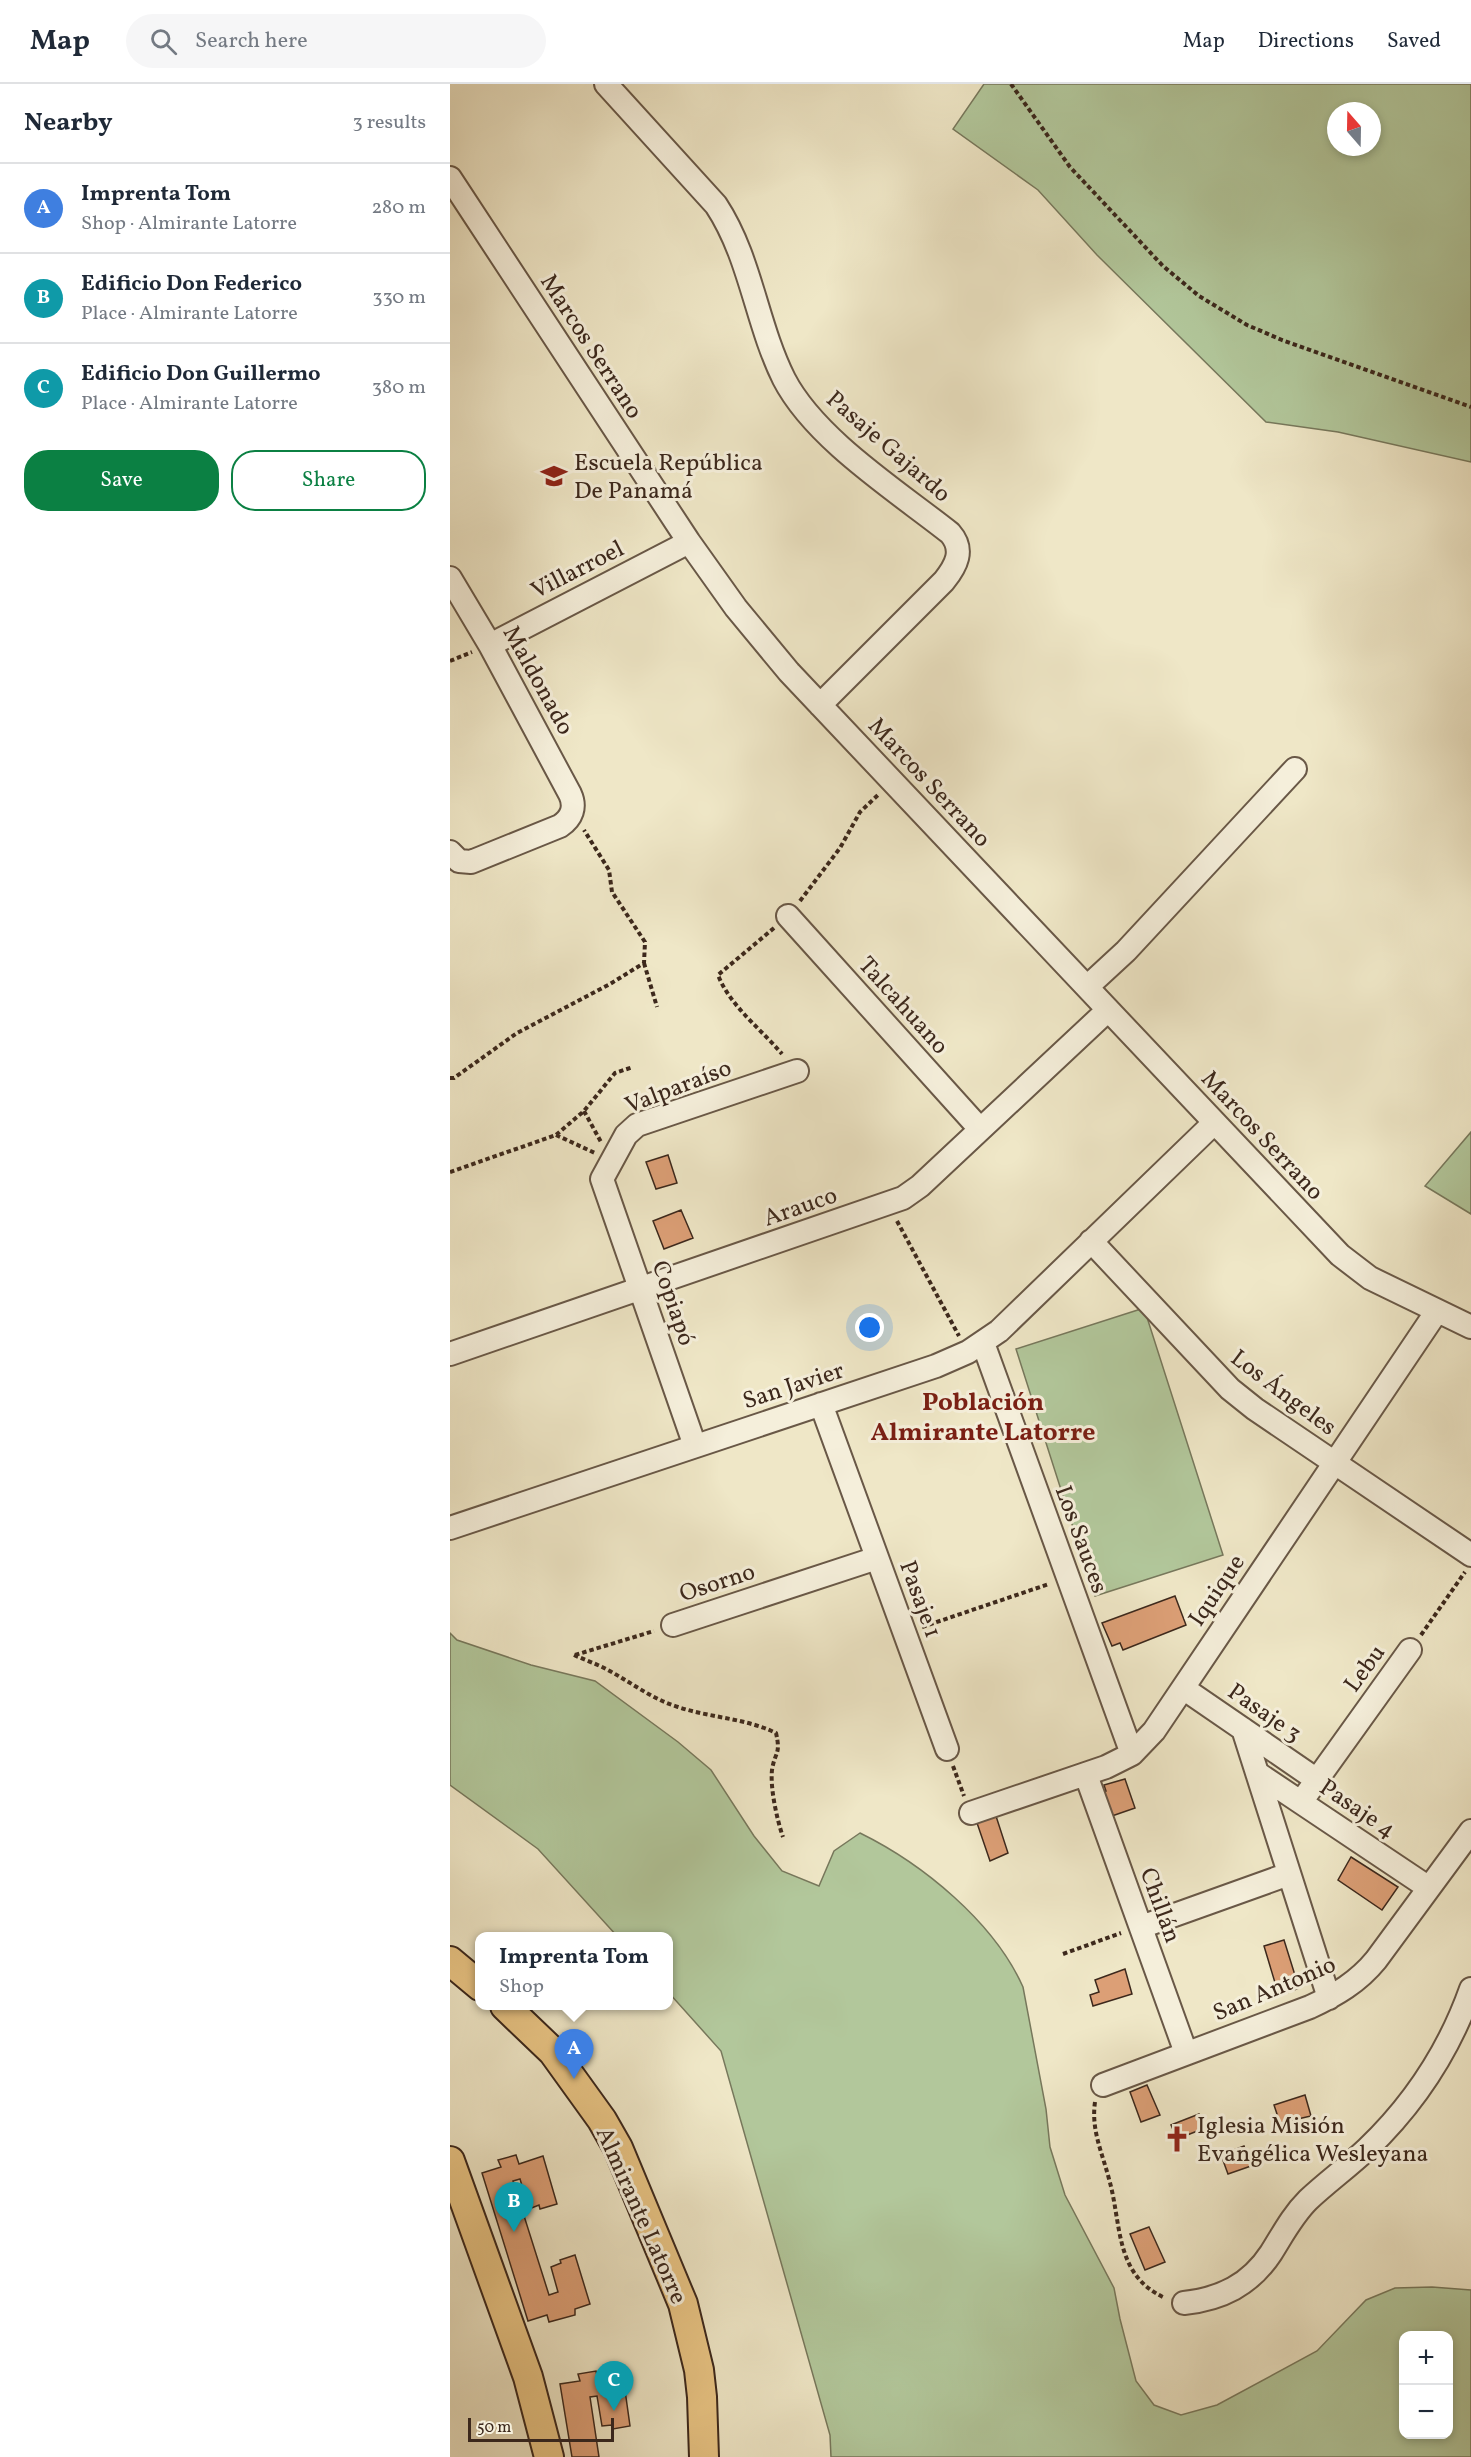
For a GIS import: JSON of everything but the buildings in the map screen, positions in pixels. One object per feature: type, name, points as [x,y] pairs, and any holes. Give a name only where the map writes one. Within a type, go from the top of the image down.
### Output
[{"type":"main road","name":"Almirante Latorre","points":[[509,2010],[536,2034],[563,2065],[602,2120],[618,2148],[686,2315],[700,2379],[704,2457]]},
{"type":"main road","points":[[450,2161],[528,2377],[549,2457]]},
{"type":"street","name":"Pasaje Gajardo","points":[[606,84],[716,205],[726,220],[741,253],[777,363],[794,396],[808,415],[841,447],[950,533],[958,544],[958,559],[944,581],[820,705]]},
{"type":"street","name":"Marcos Serrano","points":[[450,178],[689,542],[762,641],[1214,1123],[1348,1262],[1370,1278],[1471,1326]]},
{"type":"street","name":"Villarroel","points":[[490,645],[689,542]]},
{"type":"street","name":"Maldonado","points":[[450,578],[490,645],[570,794],[573,800],[572,812]]},
{"type":"street","points":[[1087,987],[1126,951],[1295,769]]},
{"type":"street","points":[[457,857],[471,862],[560,826],[570,818],[572,812]]},
{"type":"street","name":"Talcahuano","points":[[788,916],[981,1129]]},
{"type":"street","name":"Arauco","points":[[450,1354],[888,1205],[920,1186],[1108,1010]]},
{"type":"street","name":"Valparaíso","points":[[606,1170],[626,1135],[637,1125],[797,1071]]},
{"type":"street","name":"San Javier","points":[[450,1528],[936,1366],[975,1348],[999,1330],[1214,1123]]},
{"type":"street","name":"Copiapó","points":[[606,1170],[640,1289],[695,1446]]},
{"type":"street","name":"Los Ángeles","points":[[1091,1241],[1230,1389],[1471,1555]]},
{"type":"street","name":"Iquique","points":[[971,1813],[1106,1767],[1132,1754],[1154,1731],[1437,1311]]},
{"type":"street","name":"Los Sauces","points":[[975,1348],[1067,1578],[1132,1754]]},
{"type":"street","name":"Pasaje 1","points":[[821,1404],[947,1749]]},
{"type":"street","name":"Osorno","points":[[673,1625],[877,1558]]},
{"type":"street","name":"Lebu","points":[[1301,1802],[1410,1650]]},
{"type":"street","name":"Pasaje 3","points":[[1183,1688],[1317,1780]]},
{"type":"street","points":[[1243,1729],[1329,1998]]},
{"type":"street","name":"Pasaje 4","points":[[1257,1773],[1429,1888]]},
{"type":"street","name":"Chillán","points":[[1086,1774],[1186,2053]]},
{"type":"street","name":"San Antonio","points":[[1103,2085],[1343,1991],[1367,1971],[1471,1831]]},
{"type":"street","points":[[1141,1927],[1289,1874]]},
{"type":"street","points":[[1184,2303],[1211,2299],[1225,2294],[1245,2282],[1263,2264],[1296,2214],[1369,2147],[1416,2094],[1430,2075],[1453,2034],[1471,1989]]},
{"type":"path","points":[[1011,84],[1070,167],[1163,266],[1199,296],[1247,325],[1282,340],[1471,407]]},
{"type":"path","points":[[572,812],[609,870],[612,892],[645,942],[644,963],[657,1007]]},
{"type":"path","points":[[450,1078],[454,1078],[517,1033],[610,984],[644,963]]},
{"type":"path","points":[[450,1172],[556,1135],[584,1111],[615,1073],[633,1067]]},
{"type":"path","points":[[584,1111],[606,1170]]},
{"type":"path","points":[[556,1135],[606,1170]]},
{"type":"path","points":[[888,1205],[975,1348]]},
{"type":"path","name":"Lebu","points":[[1410,1650],[1471,1565]]},
{"type":"path","points":[[904,1633],[1067,1578]]},
{"type":"path","name":"Osorno","points":[[673,1625],[574,1655],[607,1670],[650,1696],[676,1707],[713,1717],[757,1724],[777,1732],[780,1749],[772,1770],[778,1823],[783,1837]]},
{"type":"path","points":[[947,1749],[971,1813]]},
{"type":"path","points":[[1063,1954],[1141,1927]]},
{"type":"path","points":[[1103,2085],[1095,2097],[1094,2124],[1113,2196],[1123,2250],[1130,2265],[1144,2284],[1163,2297],[1184,2303]]},
{"type":"green space","points":[[984,84],[1471,84],[1471,462],[1338,432],[1266,422],[1097,255],[1038,190],[953,129]]},
{"type":"green space","points":[[1471,1132],[1471,1214],[1425,1186]]},
{"type":"green space","points":[[1144,1308],[1223,1555],[1095,1596],[1016,1349]]},
{"type":"green space","points":[[450,1633],[457,1640],[531,1665],[595,1681],[678,1742],[711,1770],[754,1836],[782,1871],[819,1886],[834,1851],[860,1833],[932,1878],[975,1918],[1010,1963],[1023,1987],[1046,2109],[1050,2147],[1065,2195],[1114,2288],[1136,2381],[1154,2405],[1181,2415],[1217,2405],[1317,2351],[1366,2300],[1395,2288],[1432,2287],[1471,2290],[1471,2457],[831,2457],[830,2435],[721,2051],[673,1997],[673,1932],[613,1932],[538,1849],[450,1785]]},
{"type":"place","name":"Escuela República De Panamá","points":[[554,476]]},
{"type":"place","name":"Imprenta Tom","points":[[574,2079]]},
{"type":"place","name":"Iglesia Misión Evangélica Wesleyana","points":[[1177,2139]]},
{"type":"place","name":"Edificio Don Federico","points":[[514,2232]]},
{"type":"place","name":"Edificio Don Guillermo","points":[[614,2411]]},
{"type":"district","name":"Población Almirante Latorre","points":[[983,1416]]}]
